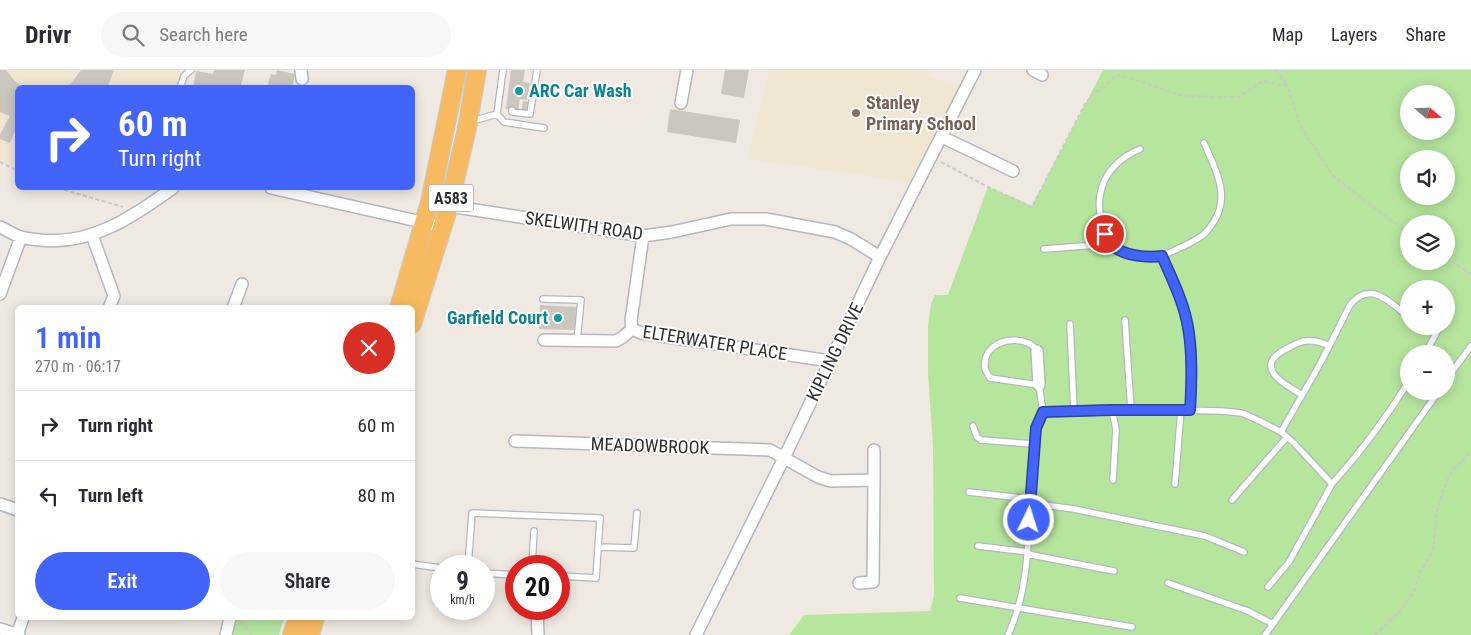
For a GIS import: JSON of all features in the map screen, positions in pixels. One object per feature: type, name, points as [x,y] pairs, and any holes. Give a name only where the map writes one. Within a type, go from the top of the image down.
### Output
[{"type":"highway","name":"A583","points":[[400,305],[430,202],[457,70]]},
{"type":"highway","name":"A583","points":[[415,315],[444,227],[477,70]]},
{"type":"highway","points":[[292,635],[297,620]]},
{"type":"highway","points":[[310,635],[315,620]]},
{"type":"street","points":[[681,103],[687,70]]},
{"type":"street","name":"KIPLING DRIVE","points":[[696,635],[784,458],[880,257],[976,70]]},
{"type":"street","points":[[942,136],[1013,171]]},
{"type":"street","points":[[0,227],[21,238],[52,241],[76,239],[92,235],[140,212],[170,190]]},
{"type":"street","points":[[280,190],[444,227]]},
{"type":"street","name":"SKELWITH ROAD","points":[[430,202],[643,236],[672,232],[731,219],[766,219],[835,232],[851,239],[880,257]]},
{"type":"street","points":[[92,235],[114,296],[112,305]]},
{"type":"street","points":[[632,329],[631,321],[643,236]]},
{"type":"street","points":[[0,294],[21,238]]},
{"type":"street","points":[[234,305],[242,284]]},
{"type":"street","name":"ELTERWATER PLACE","points":[[544,340],[616,341],[632,329],[640,332],[830,362]]},
{"type":"street","points":[[1037,351],[1039,385]]},
{"type":"street","name":"MEADOWBROOK","points":[[515,441],[770,450],[818,477],[831,481],[874,480]]},
{"type":"street","points":[[859,583],[873,582],[874,480],[877,454]]},
{"type":"street","points":[[0,504],[15,509]]},
{"type":"street","points":[[0,629],[18,635],[22,620]]},
{"type":"street","points":[[226,635],[230,620]]},
{"type":"street","points":[[537,620],[538,635]]},
{"type":"lane","points":[[181,85],[184,76],[191,70]]},
{"type":"lane","points":[[496,114],[504,70]]},
{"type":"lane","points":[[512,110],[512,112],[530,114],[537,70]]},
{"type":"lane","points":[[467,122],[496,114]]},
{"type":"lane","points":[[496,114],[504,122],[544,128]]},
{"type":"lane","points":[[1140,148],[1123,158],[1111,170],[1103,182],[1099,210],[1101,222],[1111,244],[1127,253],[1152,258],[1162,256],[1201,237],[1211,227],[1218,215],[1222,191],[1218,173],[1204,143]]},
{"type":"lane","points":[[1044,249],[1111,244]]},
{"type":"lane","points":[[1162,256],[1185,311],[1188,326],[1192,382],[1190,410]]},
{"type":"lane","points":[[1281,432],[1350,305],[1356,298],[1363,294],[1377,294],[1400,311]]},
{"type":"lane","points":[[543,299],[581,300],[578,341]]},
{"type":"lane","points":[[1125,320],[1131,410]]},
{"type":"lane","points":[[1070,324],[1074,411]]},
{"type":"lane","points":[[1008,635],[1017,616],[1024,586],[1028,553],[1034,444],[1036,428],[1043,412],[1039,385],[990,378],[985,368],[987,355],[992,346],[1009,340],[1029,343],[1037,351]]},
{"type":"lane","points":[[1302,395],[1275,377],[1272,372],[1271,360],[1280,352],[1304,341],[1319,341],[1329,346]]},
{"type":"lane","points":[[1455,368],[1471,346]]},
{"type":"lane","points":[[1268,587],[1290,562],[1332,484],[1354,460],[1400,394]]},
{"type":"lane","points":[[1265,635],[1433,400]]},
{"type":"lane","points":[[1112,410],[1116,429],[1113,480]]},
{"type":"lane","points":[[1175,484],[1180,410]]},
{"type":"lane","points":[[1043,412],[1221,410],[1242,413],[1281,432],[1294,443],[1332,484]]},
{"type":"lane","points":[[973,426],[977,437],[981,440],[1034,444]]},
{"type":"lane","points":[[1232,500],[1287,437]]},
{"type":"lane","points":[[968,492],[1074,509],[1205,536],[1244,552]]},
{"type":"lane","points":[[469,555],[472,513],[600,518],[596,578],[570,577]]},
{"type":"lane","points":[[598,547],[634,548],[636,513]]},
{"type":"lane","points":[[533,555],[534,531]]},
{"type":"lane","points":[[978,546],[1028,553],[1114,571]]},
{"type":"lane","points":[[415,564],[430,566]]},
{"type":"lane","points":[[1168,583],[1248,611],[1273,624]]},
{"type":"lane","points":[[960,598],[1132,627]]},
{"type":"path","points":[[1276,70],[1286,86],[1302,129],[1334,176],[1400,227]]},
{"type":"path","points":[[931,157],[988,187],[1032,207],[1085,104],[1118,75],[1182,96],[1238,97],[1263,81],[1286,86]]},
{"type":"path","points":[[0,162],[15,170]]},
{"type":"path","points":[[65,190],[140,212]]},
{"type":"path","points":[[1455,264],[1471,274]]},
{"type":"path","points":[[1375,635],[1402,608],[1414,591],[1420,572],[1433,551],[1437,512],[1442,493],[1451,472],[1471,452]]},
{"type":"path","points":[[240,620],[252,635]]},
{"type":"shaded area","points":[[0,70],[180,70],[176,85],[15,85],[15,168],[0,160]]},
{"type":"shaded area","name":"Stanley Primary School","points":[[769,70],[930,70],[927,76],[966,89],[918,183],[748,159]]},
{"type":"green space","points":[[1103,70],[1471,70],[1471,635],[789,635],[804,615],[930,611],[934,596],[933,446],[928,372],[928,326],[931,304],[935,295],[948,295],[988,187],[1032,206]]},
{"type":"green space","points":[[230,620],[283,620],[279,635],[226,635]]},
{"type":"building","points":[[0,70],[6,70],[20,85],[15,85],[15,131],[10,143],[0,139],[0,134],[10,116],[0,112]]},
{"type":"building","points":[[81,70],[114,70],[108,85],[68,85]]},
{"type":"building","points":[[214,70],[245,70],[241,85],[194,85],[196,71],[213,74]]},
{"type":"building","points":[[277,70],[295,74],[293,85],[268,85],[271,74],[276,75]]},
{"type":"building","name":"ARC Car Wash","points":[[511,70],[525,70],[523,82],[530,83],[527,100],[520,99],[518,111],[506,109]]},
{"type":"building","points":[[725,70],[749,70],[744,98],[721,94]]},
{"type":"building","points":[[523,101],[531,102],[529,113],[521,112]]},
{"type":"building","points":[[670,109],[740,120],[736,143],[667,132]]},
{"type":"building","name":"Garfield Court","points":[[540,305],[576,307],[575,330],[539,329]]},
{"type":"place","name":"ARC Car Wash","points":[[519,91]]},
{"type":"place","name":"Stanley Primary School","points":[[856,113]]},
{"type":"place","name":"Garfield Court","points":[[558,318]]},
{"type":"route","points":[[1029,520],[1036,428],[1043,412],[1190,410],[1192,382],[1188,326],[1185,311],[1162,256],[1152,258],[1127,253],[1111,244],[1105,234]]}]
